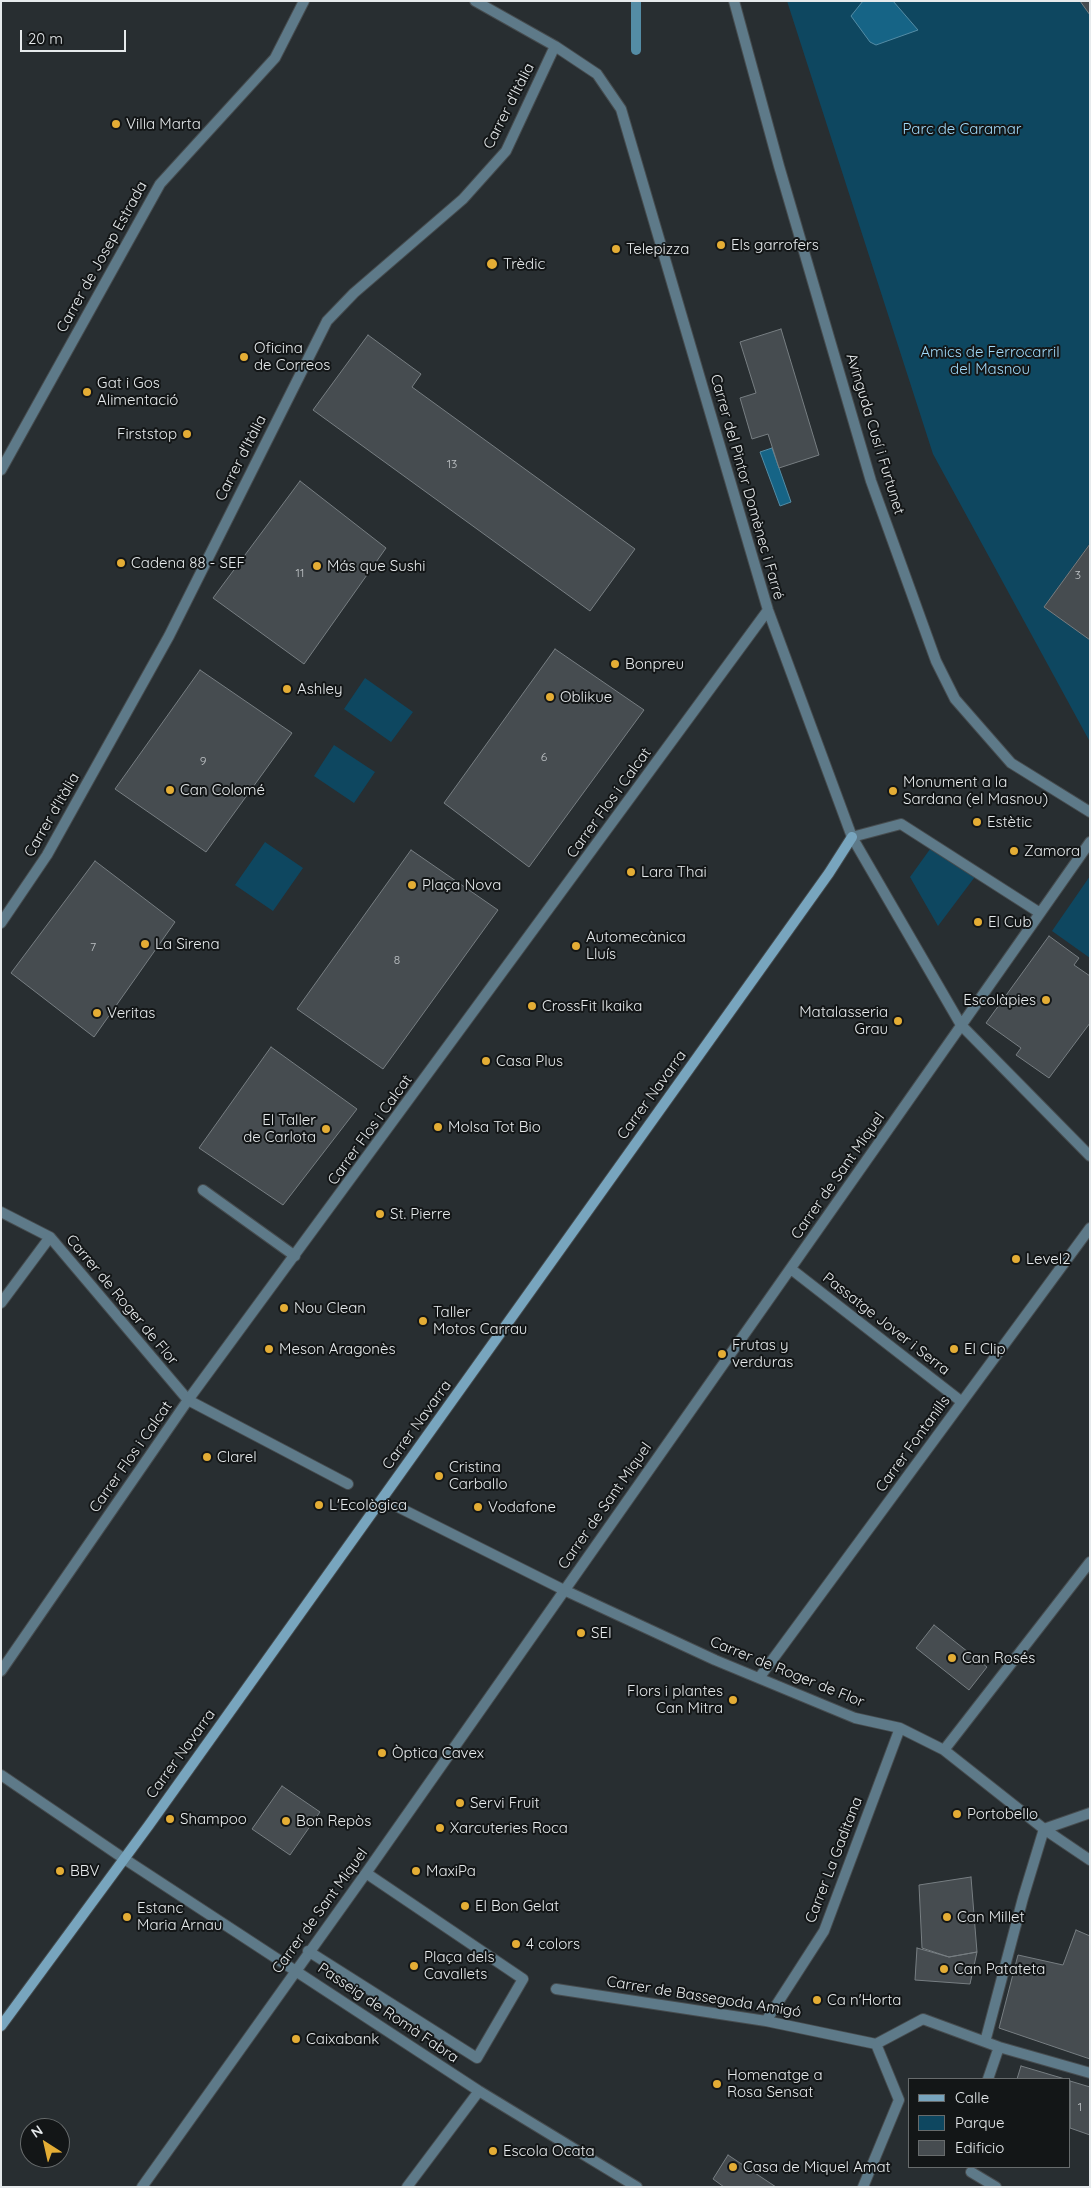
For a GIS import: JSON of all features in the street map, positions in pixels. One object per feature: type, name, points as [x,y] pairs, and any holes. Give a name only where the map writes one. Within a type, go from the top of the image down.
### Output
[{"type":"street","name":"Carrer de Josep Estrada","points":[[1,470],[160,184],[275,58],[304,1]]},
{"type":"street","name":"Carrer del Pintor Domènec i Farré","points":[[475,1],[555,46],[597,74],[621,109],[768,610],[852,837],[961,1025],[1090,1156]]},
{"type":"street","name":"Avinguda Cusí i Furtunet","points":[[734,1],[779,166],[871,480],[936,661],[954,699],[1011,763],[1090,812]]},
{"type":"street","name":"Carrer d'Itàlia","points":[[1,923],[47,855],[169,636],[327,321],[354,292],[463,200],[506,152],[555,46]]},
{"type":"street","name":"Carrer Flos i Calcat","points":[[1,1671],[188,1400],[768,610]]},
{"type":"street","points":[[852,837],[901,824],[1040,913]]},
{"type":"street","name":"Carrer Navarra","points":[[1,2026],[506,1325],[852,837]]},
{"type":"street","name":"Carrer de Sant Miquel","points":[[142,2187],[308,1951],[366,1873],[1090,842]]},
{"type":"street","points":[[203,1190],[295,1256]]},
{"type":"street","name":"Carrer de Roger de Flor","points":[[1,1212],[50,1237],[188,1400]]},
{"type":"street","name":"Carrer Fontanills","points":[[759,1678],[1090,1228]]},
{"type":"street","points":[[1,1303],[50,1237]]},
{"type":"street","name":"Passatge Jover i Serra","points":[[791,1268],[962,1402]]},
{"type":"street","points":[[188,1400],[348,1484]]},
{"type":"street","name":"Carrer de Roger de Flor","points":[[396,1506],[564,1590],[759,1678],[855,1718],[900,1728],[944,1750],[1044,1829],[1090,1860]]},
{"type":"street","points":[[944,1750],[1090,1562]]},
{"type":"street","name":"Carrer La Gaditana","points":[[766,2021],[824,1930],[900,1728]]},
{"type":"street","name":"Passeig de Romà Fabra","points":[[1,1775],[123,1858],[479,2091],[637,2187]]},
{"type":"street","points":[[985,2042],[1023,1898],[1044,1829],[1090,1813]]},
{"type":"street","points":[[308,1951],[477,2058],[523,1979],[366,1873]]},
{"type":"street","name":"Carrer de Bassegoda Amigó","points":[[556,1989],[766,2021],[876,2044]]},
{"type":"street","points":[[863,2187],[898,2100],[876,2044],[923,2019],[999,2047],[1090,2073]]},
{"type":"street","points":[[988,2078],[999,2047]]},
{"type":"street","points":[[408,2187],[479,2091]]},
{"type":"street","points":[[971,2172],[996,2187]]},
{"type":"green space","name":"Parc de Caramar","points":[[787,1],[1090,1],[1090,543],[1044,607],[1090,640],[1090,742],[933,454]]},
{"type":"green space","points":[[365,678],[413,712],[391,742],[344,709]]},
{"type":"green space","points":[[334,745],[375,772],[354,803],[314,776]]},
{"type":"green space","points":[[265,842],[303,868],[273,911],[235,885]]},
{"type":"green space","points":[[933,845],[977,874],[938,926],[910,877]]},
{"type":"green space","points":[[1090,876],[1090,958],[1052,931]]},
{"type":"shaded area","points":[[863,1],[893,1],[918,30],[876,45],[870,42],[851,16]]},
{"type":"shaded area","points":[[772,448],[791,502],[780,506],[760,452]]},
{"type":"building","points":[[1080,1],[1090,1],[1090,15]]},
{"type":"building","points":[[781,329],[819,455],[779,468],[768,434],[752,439],[740,398],[756,393],[740,342]]},
{"type":"building","points":[[368,335],[421,374],[412,387],[635,549],[590,611],[313,410]]},
{"type":"building","points":[[300,481],[386,548],[304,664],[213,598]]},
{"type":"building","points":[[1090,544],[1090,640],[1044,607]]},
{"type":"building","points":[[555,649],[644,710],[529,867],[444,803]]},
{"type":"building","points":[[200,670],[292,733],[206,852],[115,789]]},
{"type":"building","points":[[411,850],[498,910],[383,1069],[297,1009]]},
{"type":"building","points":[[95,861],[175,922],[94,1037],[11,973]]},
{"type":"building","name":"Escolàpies","points":[[1049,936],[1079,958],[1074,965],[1090,976],[1090,1023],[1049,1078],[1016,1055],[1021,1048],[986,1023]]},
{"type":"building","points":[[271,1047],[357,1109],[283,1205],[199,1148]]},
{"type":"building","name":"Can Rosés","points":[[934,1625],[987,1667],[969,1690],[916,1648]]},
{"type":"building","name":"Bon Repòs","points":[[282,1786],[320,1812],[290,1855],[252,1829]]},
{"type":"building","name":"Can Millet","points":[[971,1877],[977,1952],[949,1957],[922,1948],[919,1885]]},
{"type":"building","points":[[1076,1930],[1090,1936],[1090,2059],[999,2028],[1018,1955],[1063,1965]]},
{"type":"building","name":"Can Patateta","points":[[917,1948],[949,1957],[977,1952],[970,1984],[915,1980]]},
{"type":"building","points":[[1021,2066],[1062,2078],[1017,2078]]},
{"type":"building","points":[[1071,2081],[1090,2087],[1090,2135],[1071,2128]]},
{"type":"building","name":"Casa de Miquel Amat","points":[[728,2155],[776,2187],[724,2187],[713,2179]]},
{"type":"waterway","points":[[636,1],[636,50]]},
{"type":"place","name":"Villa Marta","points":[[116,124]]},
{"type":"place","name":"Els garrofers","points":[[721,245]]},
{"type":"place","name":"Telepizza","points":[[616,249]]},
{"type":"place","name":"Trèdic","points":[[492,264]]},
{"type":"place","name":"Oficina de Correos","points":[[244,357]]},
{"type":"place","name":"Gat i Gos Alimentació","points":[[87,392]]},
{"type":"place","name":"Firststop","points":[[187,434]]},
{"type":"place","name":"Cadena 88 - SEF","points":[[121,563]]},
{"type":"place","name":"Más que Sushi","points":[[317,566]]},
{"type":"place","name":"Bonpreu","points":[[615,664]]},
{"type":"place","name":"Ashley","points":[[287,689]]},
{"type":"place","name":"Oblikue","points":[[550,697]]},
{"type":"place","name":"Can Colomé","points":[[170,790]]},
{"type":"place","name":"Monument a la Sardana (el Masnou)","points":[[893,791]]},
{"type":"place","name":"Estètic","points":[[977,822]]},
{"type":"place","name":"Zamora","points":[[1014,851]]},
{"type":"place","name":"Lara Thai","points":[[631,872]]},
{"type":"place","name":"Plaça Nova","points":[[412,885]]},
{"type":"place","name":"El Cub","points":[[978,922]]},
{"type":"place","name":"La Sirena","points":[[145,944]]},
{"type":"place","name":"Automecànica Lluís","points":[[576,946]]},
{"type":"place","name":"Escolàpies","points":[[1046,1000]]},
{"type":"place","name":"CrossFit Ikaika","points":[[532,1006]]},
{"type":"place","name":"Veritas","points":[[97,1013]]},
{"type":"place","name":"Matalasseria Grau","points":[[898,1021]]},
{"type":"place","name":"Casa Plus","points":[[486,1061]]},
{"type":"place","name":"Molsa Tot Bio","points":[[438,1127]]},
{"type":"place","name":"El Taller de Carlota","points":[[326,1129]]},
{"type":"place","name":"St. Pierre","points":[[380,1214]]},
{"type":"place","name":"Level2","points":[[1016,1259]]},
{"type":"place","name":"Nou Clean","points":[[284,1308]]},
{"type":"place","name":"Taller Motos Carrau","points":[[423,1321]]},
{"type":"place","name":"Meson Aragonès","points":[[269,1349]]},
{"type":"place","name":"El Clip","points":[[954,1349]]},
{"type":"place","name":"Frutas y verduras","points":[[722,1354]]},
{"type":"place","name":"Clarel","points":[[207,1457]]},
{"type":"place","name":"Cristina Carballo","points":[[439,1476]]},
{"type":"place","name":"L'Ecològica","points":[[319,1505]]},
{"type":"place","name":"Vodafone","points":[[478,1507]]},
{"type":"place","name":"SEI","points":[[581,1633]]},
{"type":"place","name":"Can Rosés","points":[[952,1658]]},
{"type":"place","name":"Flors i plantes Can Mitra","points":[[733,1700]]},
{"type":"place","name":"Òptica Cavex","points":[[382,1753]]},
{"type":"place","name":"Servi Fruit","points":[[460,1803]]},
{"type":"place","name":"Portobello","points":[[957,1814]]},
{"type":"place","name":"Shampoo","points":[[170,1819]]},
{"type":"place","name":"Bon Repòs","points":[[286,1821]]},
{"type":"place","name":"Xarcuteries Roca","points":[[440,1828]]},
{"type":"place","name":"BBV","points":[[60,1871]]},
{"type":"place","name":"MaxiPa","points":[[416,1871]]},
{"type":"place","name":"El Bon Gelat","points":[[465,1906]]},
{"type":"place","name":"Estanc Maria Arnau","points":[[127,1917]]},
{"type":"place","name":"Can Millet","points":[[947,1917]]},
{"type":"place","name":"4 colors","points":[[516,1944]]},
{"type":"place","name":"Plaça dels Cavallets","points":[[414,1966]]},
{"type":"place","name":"Can Patateta","points":[[944,1969]]},
{"type":"place","name":"Ca n'Horta","points":[[817,2000]]},
{"type":"place","name":"Caixabank","points":[[296,2039]]},
{"type":"place","name":"Homenatge a Rosa Sensat","points":[[717,2084]]},
{"type":"place","name":"Escola Ocata","points":[[493,2151]]},
{"type":"place","name":"Casa de Miquel Amat","points":[[733,2167]]},
{"type":"park label","name":"Amics de Ferrocarril del Masnou","points":[[990,360]]}]
